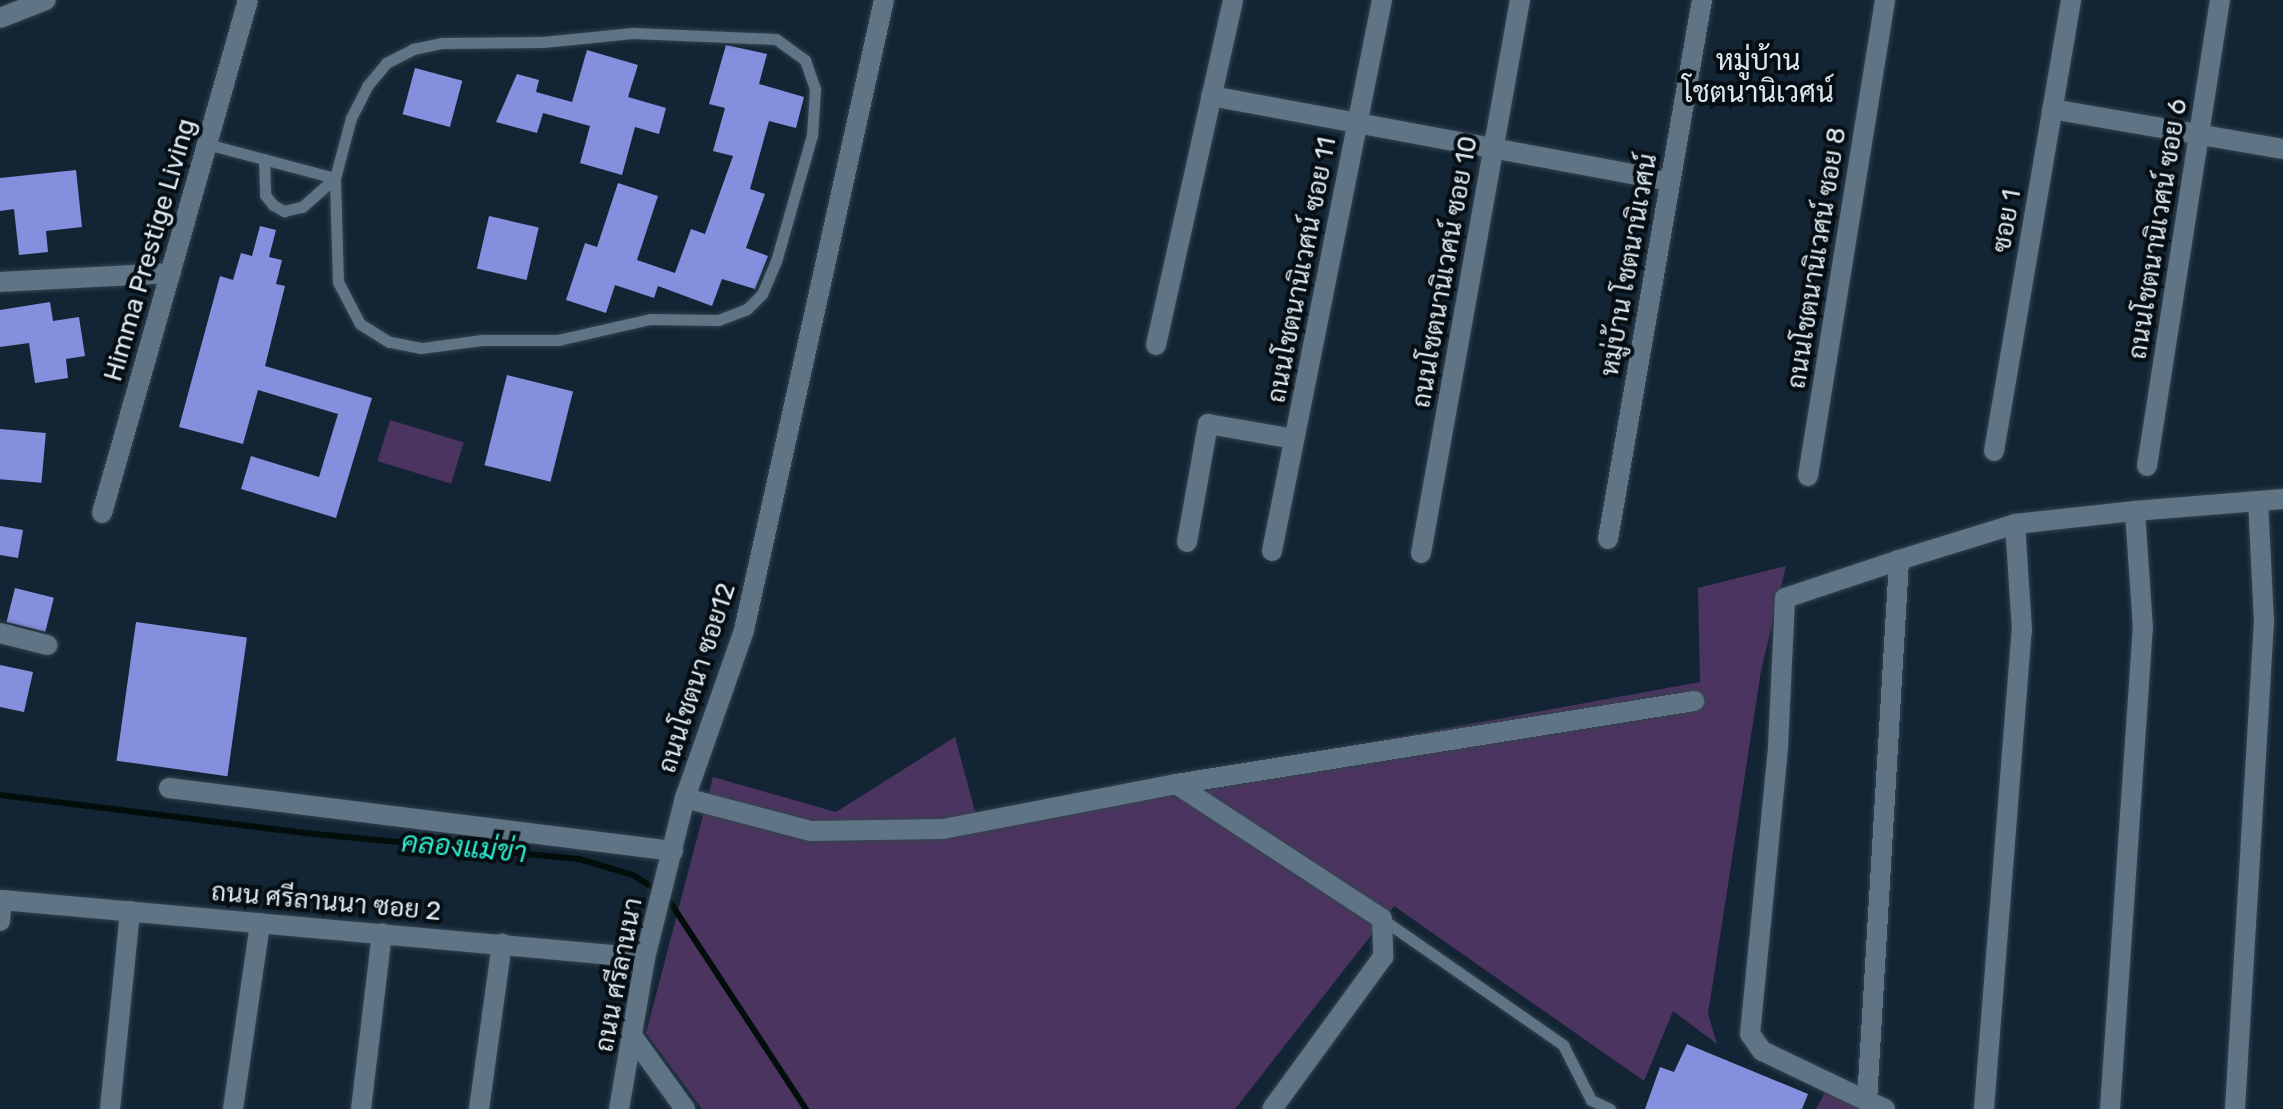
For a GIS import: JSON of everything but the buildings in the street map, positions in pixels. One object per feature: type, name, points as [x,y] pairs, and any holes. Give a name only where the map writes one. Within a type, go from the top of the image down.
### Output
[{"type":"street","points":[[0,18],[46,0]]},
{"type":"street","name":"Himma Prestige Living","points":[[102,513],[248,0]]},
{"type":"street","name":"ถนนโชตนา ซอย12","points":[[884,0],[744,630],[685,798],[811,831],[943,829],[1176,784],[1694,701]]},
{"type":"street","points":[[1156,345],[1233,0]]},
{"type":"street","name":"ถนนโชตนานิเวศน์ ซอย 11","points":[[1272,551],[1382,0]]},
{"type":"street","name":"ถนนโชตนานิเวศน์ ซอย 10","points":[[1421,553],[1520,0]]},
{"type":"street","name":"หมู่บ้าน โชตนานิเวศน์","points":[[1608,539],[1702,0]]},
{"type":"street","name":"ถนนโชตนานิเวศน์ ซอย 8","points":[[1808,476],[1885,0]]},
{"type":"street","name":"ซอย 1","points":[[1994,451],[2071,0]]},
{"type":"street","name":"ถนนโชตนานิเวศน์ ซอย 6","points":[[2147,466],[2220,0]]},
{"type":"street","points":[[1211,96],[1670,181]]},
{"type":"street","points":[[2052,109],[2283,149]]},
{"type":"street","points":[[0,282],[171,273]]},
{"type":"street","points":[[1187,542],[1208,424],[1294,439]]},
{"type":"street","points":[[1899,560],[1876,1105],[1762,1051],[1750,1034],[1778,747],[1785,598],[1899,560],[2015,524],[2283,499]]},
{"type":"street","points":[[2235,1109],[2264,622],[2258,501]]},
{"type":"street","points":[[2110,1109],[2143,629],[2135,511]]},
{"type":"street","points":[[1984,1109],[2022,631],[2015,524]]},
{"type":"street","points":[[0,633],[47,645]]},
{"type":"street","points":[[1176,784],[1382,919],[1383,957],[1272,1109]]},
{"type":"street","points":[[169,788],[673,851]]},
{"type":"street","name":"ถนน ศรีลานนา","points":[[619,1109],[645,958],[685,798]]},
{"type":"street","name":"ถนน ศรีลานนา ซอย 2","points":[[0,921],[2,900],[645,958]]},
{"type":"street","points":[[110,1109],[130,911]]},
{"type":"street","points":[[233,1109],[260,923]]},
{"type":"street","points":[[361,1109],[382,933]]},
{"type":"street","points":[[479,1109],[502,944]]},
{"type":"street","points":[[633,1037],[685,1109]]},
{"type":"lane","points":[[264,159],[265,195],[284,211],[302,207],[335,178],[351,118],[367,86],[386,63],[413,49],[442,43],[543,42],[633,33],[776,39],[805,60],[815,89],[812,135],[771,272],[747,309],[718,320],[650,319],[558,340],[482,340],[421,348],[389,342],[360,324],[338,282],[335,178]]},
{"type":"lane","points":[[207,144],[335,178]]},
{"type":"lane","points":[[1382,919],[1563,1045],[1591,1100],[1610,1109]]},
{"type":"shaded area","points":[[390,420],[464,443],[451,484],[377,461]]},
{"type":"shaded area","points":[[1786,566],[1761,671],[1708,1014],[1717,1044],[1673,1011],[1644,1081],[1394,906],[1235,1109],[702,1109],[646,1033],[713,777],[836,812],[955,737],[976,815],[1700,682],[1698,588]]},
{"type":"shaded area","points":[[1826,1091],[1862,1109],[1816,1109]]},
{"type":"waterway","name":"คลองแม่ข่า","points":[[0,795],[304,833],[579,859],[633,875],[657,890]]},
{"type":"waterway","name":"คลองแม่ข่า","points":[[666,896],[806,1109]]},
{"type":"district","name":"หมู่บ้าน โชตนานิเวศน์","points":[[1758,77]]}]
